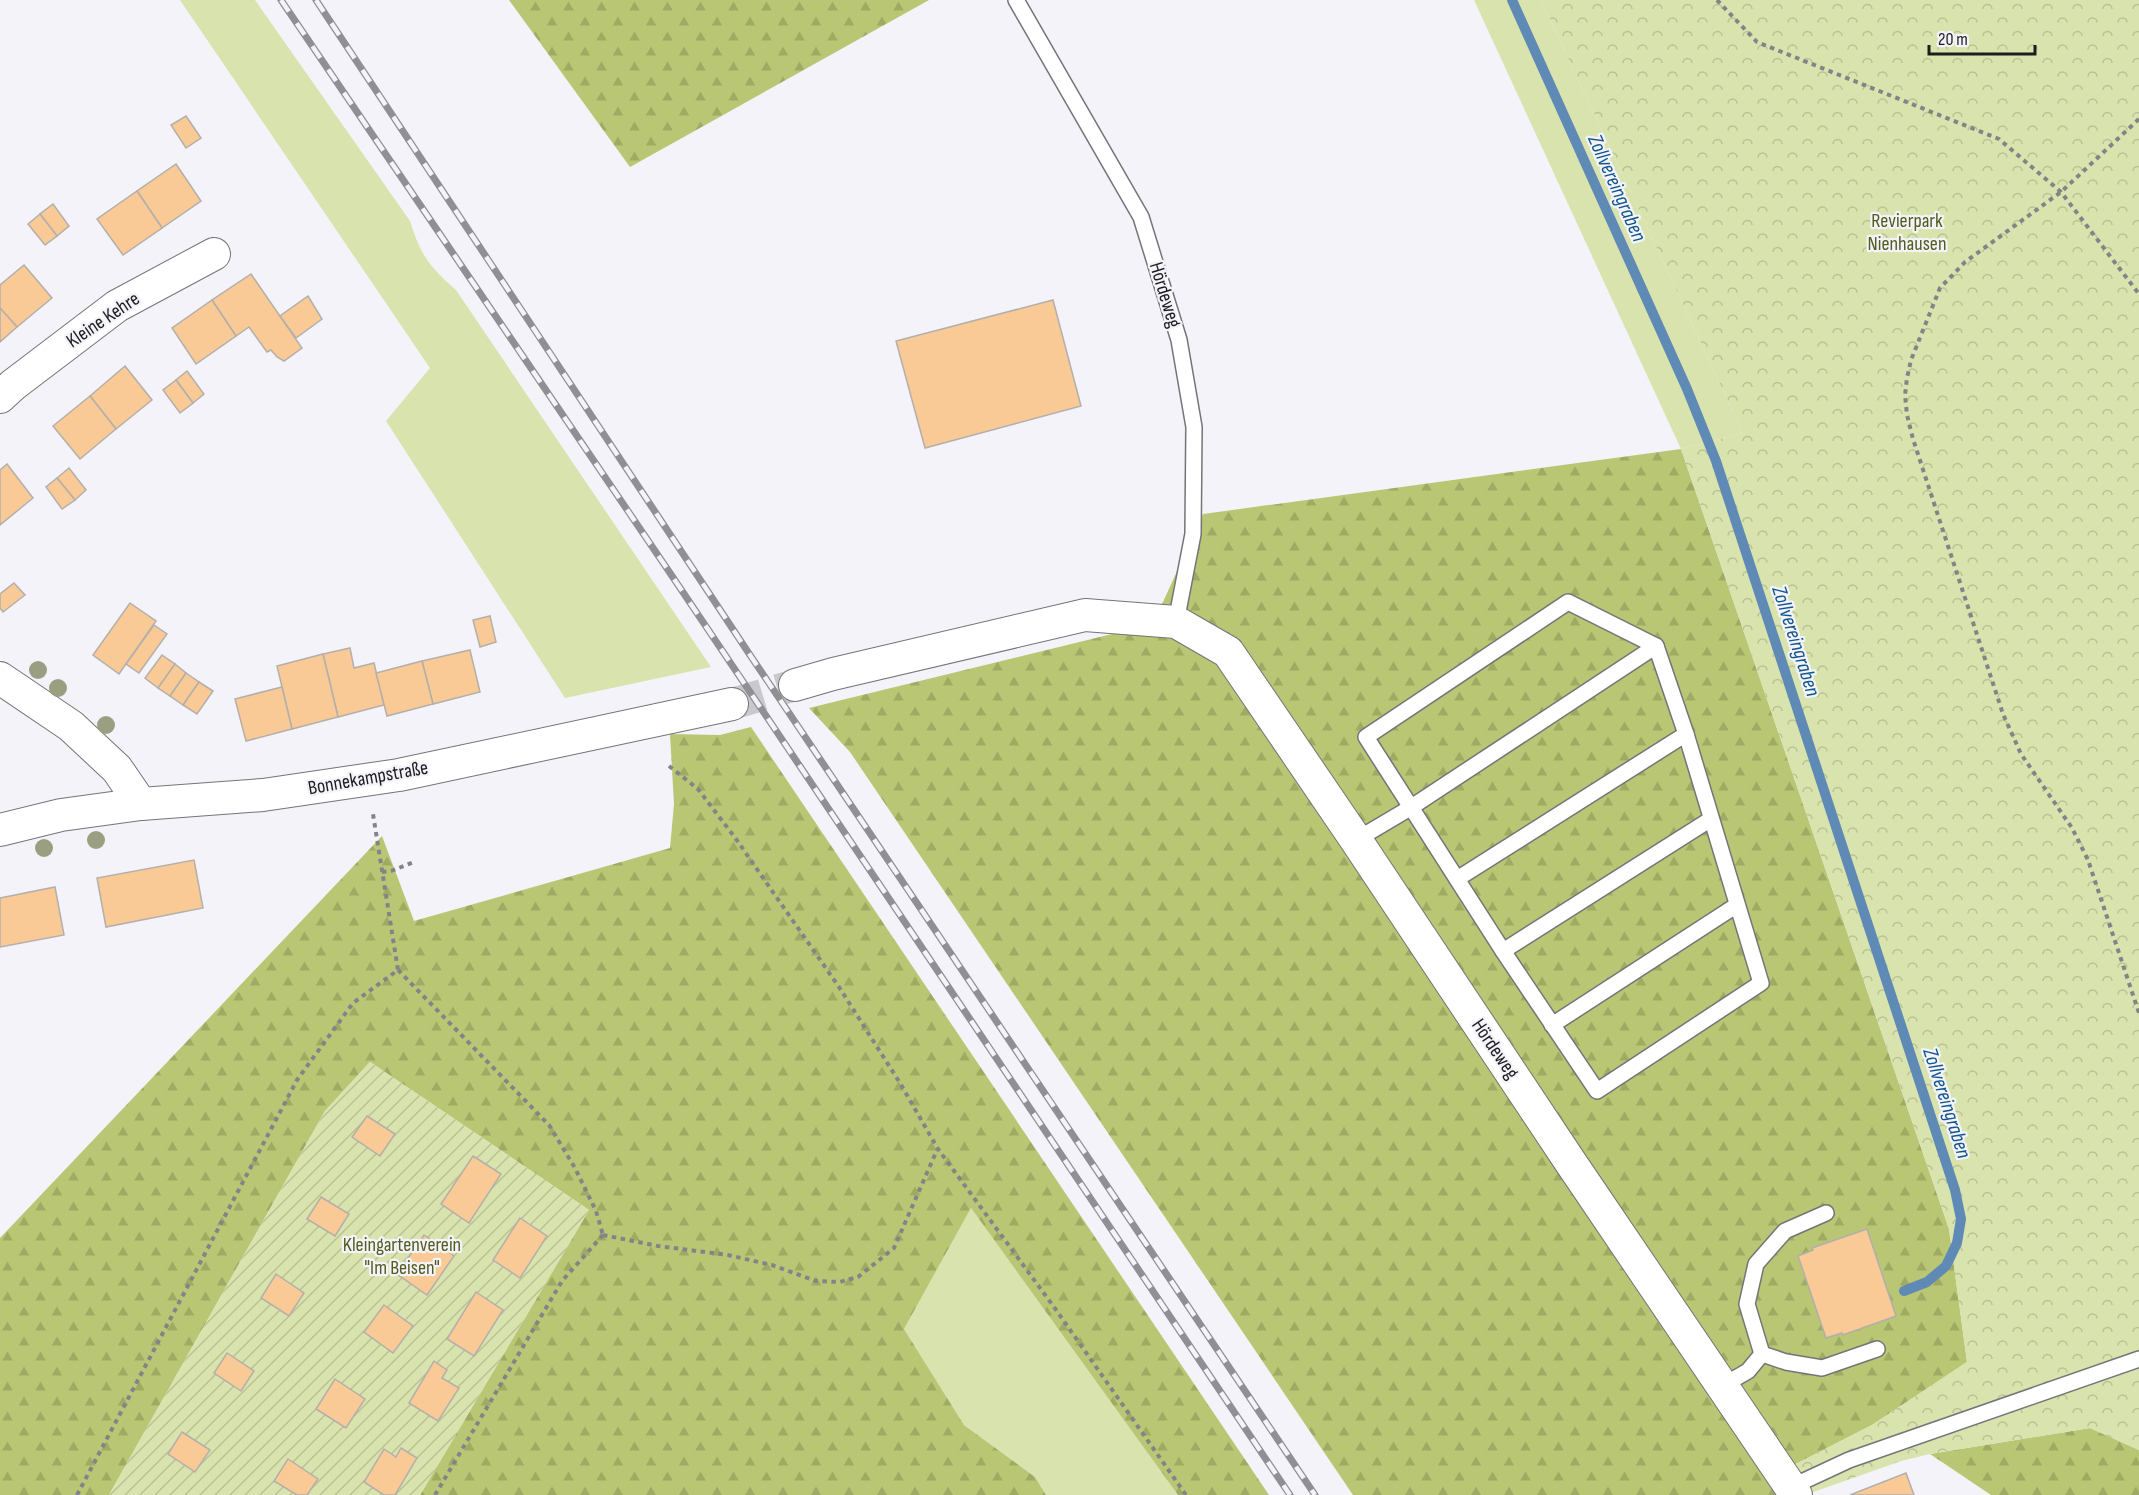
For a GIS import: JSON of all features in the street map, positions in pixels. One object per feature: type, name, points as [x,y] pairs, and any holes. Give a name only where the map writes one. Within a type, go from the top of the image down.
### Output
[{"type":"street","name":"Kleine Kehre","points":[[0,397],[117,306],[214,254]]},
{"type":"street","name":"Hördeweg","points":[[795,685],[1085,615],[1176,622],[1228,652],[1793,1491]]},
{"type":"street","points":[[0,678],[71,726],[117,769],[141,804]]},
{"type":"street","name":"Bonnekampstraße","points":[[0,830],[62,815],[141,804],[263,795],[399,775],[732,704]]},
{"type":"lane","name":"Hördeweg","points":[[1016,0],[1141,217],[1179,340],[1194,427],[1193,534],[1176,622]]},
{"type":"lane","points":[[1568,602],[1656,646],[1686,734],[1761,983],[1596,1091],[1366,737],[1568,602]]},
{"type":"lane","points":[[1356,840],[1410,808],[1656,646]]},
{"type":"lane","points":[[1457,879],[1686,734]]},
{"type":"lane","points":[[1503,951],[1711,819]]},
{"type":"lane","points":[[1552,1025],[1737,904]]},
{"type":"lane","points":[[1762,1354],[1748,1304],[1756,1264],[1785,1231],[1826,1213]]},
{"type":"lane","points":[[1762,1354],[1786,1362],[1822,1368],[1877,1349]]},
{"type":"lane","points":[[1722,1386],[1748,1371],[1762,1354]]},
{"type":"lane","points":[[1793,1491],[1849,1460],[2139,1359]]},
{"type":"path","points":[[1717,0],[1757,42],[1999,139],[2061,192],[2139,294]]},
{"type":"path","points":[[2139,119],[2061,192],[1965,262],[1940,288],[1911,360],[1905,395],[1913,439],[2002,714],[2021,754],[2072,828],[2088,860],[2139,1013]]},
{"type":"path","points":[[669,766],[698,789],[736,839],[839,987],[900,1083],[938,1149],[1054,1307],[1186,1495]]},
{"type":"path","points":[[366,780],[398,970],[549,1125],[576,1168],[596,1211],[603,1235]]},
{"type":"path","points":[[382,872],[414,862]]},
{"type":"path","points":[[77,1495],[297,1080],[353,1003],[398,970]]},
{"type":"path","points":[[603,1235],[772,1265],[816,1281],[840,1281],[858,1277],[894,1248],[938,1149]]},
{"type":"path","points":[[435,1495],[562,1281],[603,1235]]},
{"type":"green space","points":[[180,0],[255,0],[410,221],[427,260],[456,290],[711,667],[565,698],[386,421],[430,368]]},
{"type":"green space","points":[[509,0],[929,0],[630,167]]},
{"type":"green space","points":[[1474,0],[1541,0],[1743,433],[1681,449]]},
{"type":"green space","name":"Revierpark Nienhausen","points":[[1541,0],[2139,0],[2139,1450],[2090,1428],[1930,1454],[1901,1461],[1805,1495],[1788,1468],[1872,1425],[1967,1362],[1949,1229],[1681,449],[1743,433]]},
{"type":"green space","points":[[1681,449],[1949,1229],[1967,1362],[1872,1425],[1788,1468],[1787,1495],[1353,1495],[850,752],[809,708],[1153,624],[1203,514]]},
{"type":"green space","points":[[751,727],[1269,1495],[1178,1495],[971,1208],[904,1329],[964,1425],[1035,1477],[1046,1495],[420,1495],[589,1210],[370,1062],[325,1111],[109,1495],[0,1495],[0,1238],[382,836],[414,921],[670,848],[674,804],[670,734],[720,735]]},
{"type":"green space","name":"Kleingartenverein \"Im Beisen\"","points":[[370,1062],[589,1210],[420,1495],[109,1495],[325,1111]]},
{"type":"green space","points":[[971,1208],[1178,1495],[1046,1495],[1035,1477],[964,1425],[904,1329]]},
{"type":"green space","points":[[2090,1428],[2139,1450],[2139,1495],[1991,1495],[1930,1454]]},
{"type":"building","points":[[186,116],[201,138],[186,148],[171,125]]},
{"type":"building","points":[[176,164],[201,201],[162,228],[137,191]]},
{"type":"building","points":[[137,191],[162,228],[123,255],[97,219]]},
{"type":"building","points":[[53,204],[69,226],[57,236],[40,214]]},
{"type":"building","points":[[40,214],[57,236],[45,245],[28,224]]},
{"type":"building","points":[[24,265],[52,298],[17,327],[0,308],[0,285]]},
{"type":"building","points":[[251,274],[302,348],[284,361],[271,350],[267,352],[249,327],[236,336],[212,300]]},
{"type":"building","points":[[308,296],[322,319],[296,338],[280,316]]},
{"type":"building","points":[[212,300],[236,336],[196,364],[172,328]]},
{"type":"building","points":[[1053,300],[1081,406],[925,448],[896,341]]},
{"type":"building","points":[[0,308],[17,327],[0,342]]},
{"type":"building","points":[[125,366],[152,400],[116,429],[90,396]]},
{"type":"building","points":[[187,371],[204,394],[193,403],[176,380]]},
{"type":"building","points":[[176,380],[193,403],[180,413],[163,390]]},
{"type":"building","points":[[90,396],[116,429],[80,459],[53,426]]},
{"type":"building","points":[[7,464],[33,498],[0,525],[0,470]]},
{"type":"building","points":[[69,468],[86,490],[75,500],[57,478]]},
{"type":"building","points":[[57,478],[75,500],[62,509],[46,487]]},
{"type":"building","points":[[14,583],[25,595],[3,612],[0,608],[0,594]]},
{"type":"building","points":[[130,603],[156,621],[119,674],[93,655]]},
{"type":"building","points":[[490,616],[496,642],[480,647],[473,620]]},
{"type":"building","points":[[154,625],[167,634],[139,673],[126,664]]},
{"type":"building","points":[[350,648],[354,668],[374,663],[384,705],[338,717],[323,654]]},
{"type":"building","points":[[470,650],[480,692],[433,704],[422,661]]},
{"type":"building","points":[[323,654],[338,717],[292,729],[277,666]]},
{"type":"building","points":[[162,655],[175,664],[158,688],[145,678]]},
{"type":"building","points":[[422,661],[433,704],[387,716],[376,673]]},
{"type":"building","points":[[175,664],[186,673],[170,696],[158,688]]},
{"type":"building","points":[[186,673],[199,682],[183,705],[170,696]]},
{"type":"building","points":[[199,682],[213,691],[197,714],[183,705]]},
{"type":"building","points":[[282,687],[292,729],[246,741],[235,699]]},
{"type":"building","points":[[194,860],[203,908],[106,927],[97,878]]},
{"type":"building","points":[[55,887],[64,935],[0,947],[0,898]]},
{"type":"building","points":[[367,1116],[395,1134],[380,1156],[352,1137]]},
{"type":"building","points":[[473,1156],[501,1174],[469,1223],[441,1204]]},
{"type":"building","points":[[321,1197],[349,1214],[335,1236],[307,1219]]},
{"type":"building","points":[[520,1218],[547,1236],[520,1278],[493,1260]]},
{"type":"building","points":[[1867,1229],[1896,1316],[1843,1335],[1842,1333],[1826,1338],[1798,1256],[1813,1250],[1812,1248]]},
{"type":"building","points":[[424,1235],[454,1256],[427,1295],[397,1274]]},
{"type":"building","points":[[276,1274],[304,1293],[289,1316],[261,1298]]},
{"type":"building","points":[[476,1292],[503,1310],[474,1356],[447,1339]]},
{"type":"building","points":[[384,1305],[413,1326],[393,1353],[364,1332]]},
{"type":"building","points":[[227,1353],[254,1371],[241,1391],[214,1373]]},
{"type":"building","points":[[434,1361],[447,1370],[442,1378],[459,1388],[438,1421],[409,1403]]},
{"type":"building","points":[[335,1379],[365,1399],[346,1428],[316,1409]]},
{"type":"building","points":[[182,1432],[210,1450],[195,1472],[168,1454]]},
{"type":"building","points":[[401,1448],[417,1458],[395,1495],[384,1495],[364,1482],[384,1449],[396,1457]]},
{"type":"building","points":[[288,1459],[318,1479],[307,1495],[297,1495],[274,1481]]},
{"type":"building","points":[[1906,1473],[1914,1495],[1850,1495]]},
{"type":"waterway","name":"Zollvereingraben","points":[[1512,0],[1687,389],[1716,461],[1955,1190],[1961,1219],[1957,1243],[1946,1266],[1927,1282],[1904,1291]]},
{"type":"tunnel","points":[[732,704],[795,685]]},
{"type":"railway","points":[[281,0],[668,570],[1290,1495]]},
{"type":"railway","points":[[316,0],[750,655],[1315,1495]]}]
